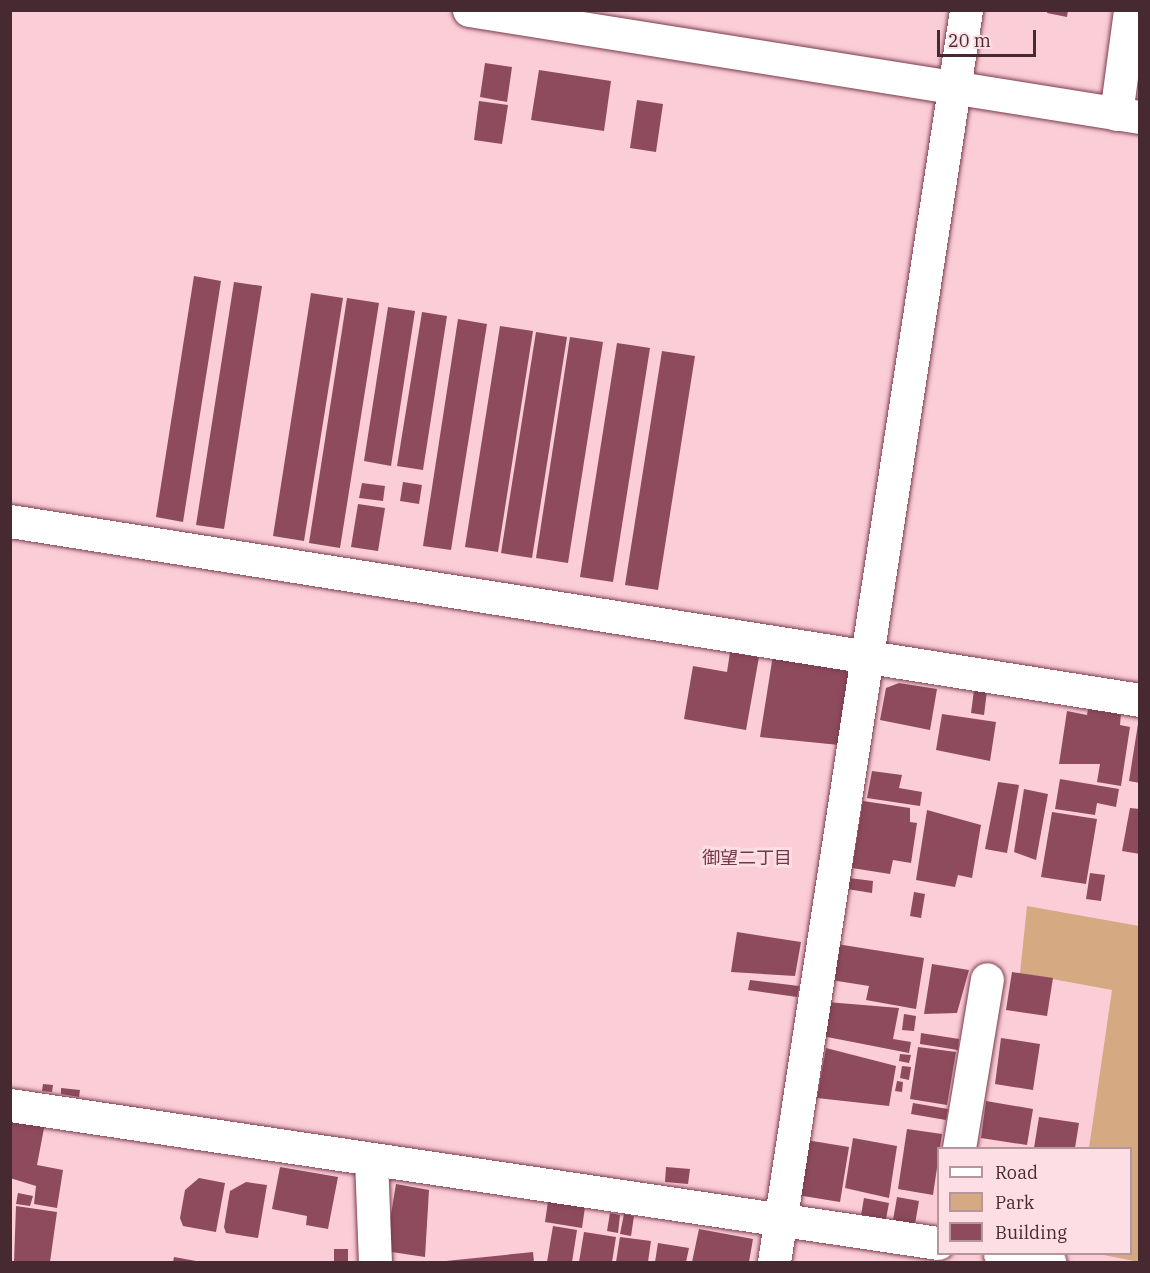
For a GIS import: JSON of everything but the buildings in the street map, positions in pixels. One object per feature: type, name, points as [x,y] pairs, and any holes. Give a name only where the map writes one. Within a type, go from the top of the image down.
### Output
[{"type":"street","points":[[469,10],[1128,115],[1130,10]]},
{"type":"street","points":[[774,1263],[956,88],[966,10]]},
{"type":"street","points":[[10,521],[869,654],[1140,700]]},
{"type":"street","points":[[959,1147],[987,980]]},
{"type":"street","points":[[10,1105],[937,1243]]},
{"type":"street","points":[[371,1159],[375,1263]]},
{"type":"street","points":[[1005,1255],[1049,1263]]},
{"type":"green space","points":[[1027,906],[1139,926],[1139,1262],[1104,1255],[1132,1255],[1132,1147],[1089,1147],[1112,990],[1020,973]]},
{"type":"district","name":"御望二丁目","points":[[747,858]]}]
